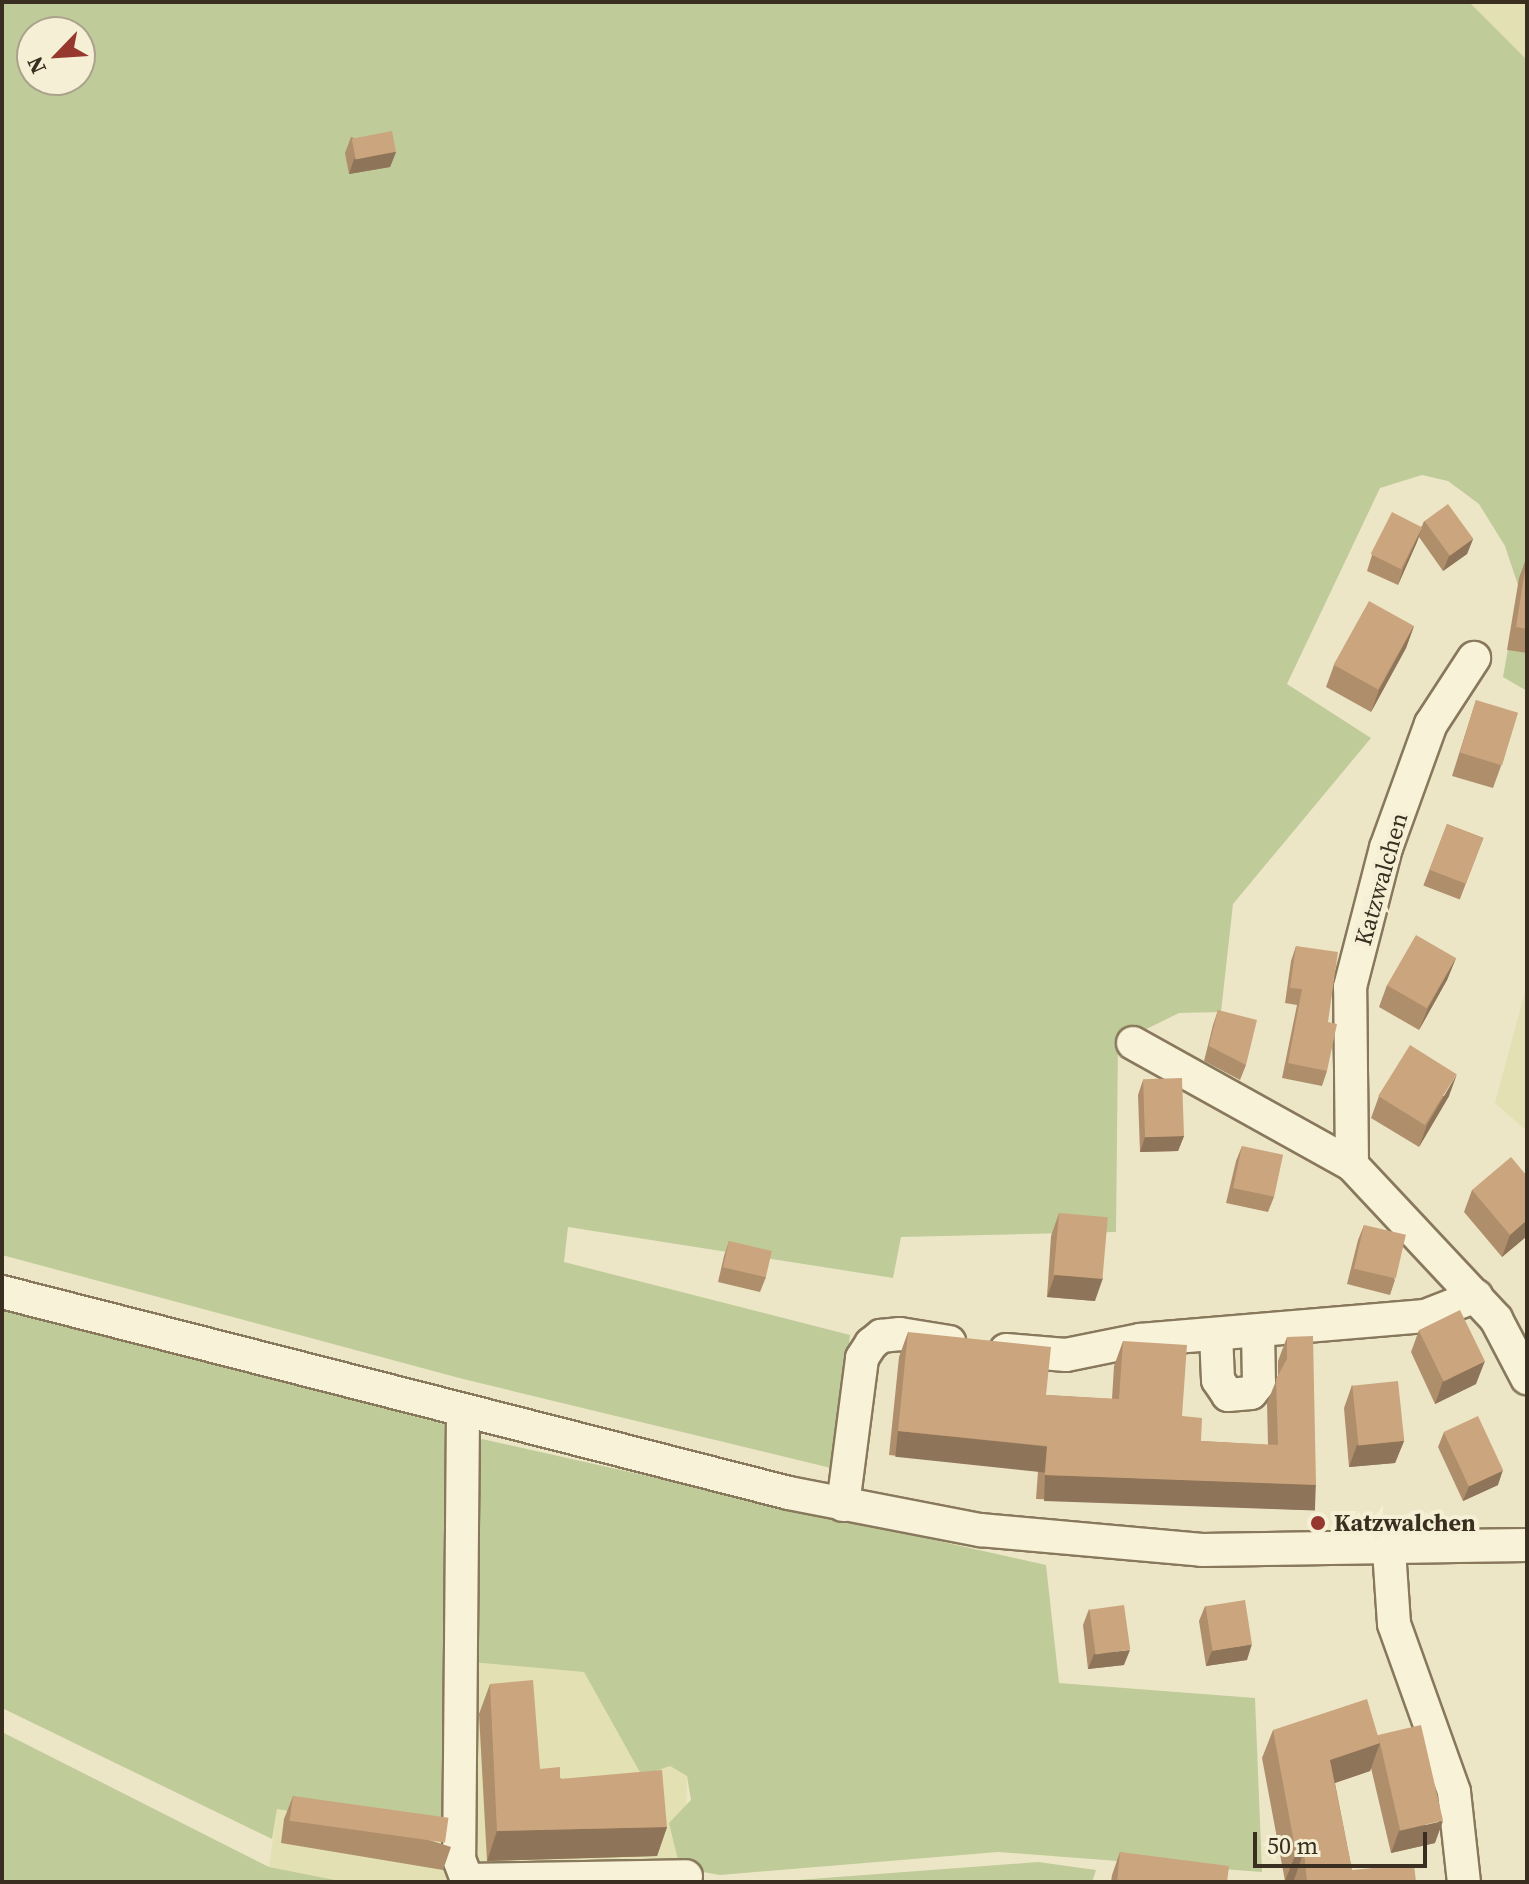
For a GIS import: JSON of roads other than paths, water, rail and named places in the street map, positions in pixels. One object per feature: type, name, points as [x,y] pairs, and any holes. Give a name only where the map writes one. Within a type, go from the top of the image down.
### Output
[{"type":"street","name":"Katzwalchen","points":[[1352,1165],[1350,987],[1386,848],[1431,724],[1474,658]]},
{"type":"street","points":[[1133,1043],[1352,1165],[1496,1319],[1527,1378]]},
{"type":"street","points":[[2,1292],[463,1414],[843,1505],[980,1530],[1117,1546],[1389,1550],[1527,1545]]},
{"type":"street","points":[[843,1505],[862,1358],[881,1336],[1066,1355],[1140,1340],[1425,1316],[1476,1296]]},
{"type":"street","points":[[1216,1334],[1218,1380],[1228,1395],[1251,1393],[1259,1383],[1258,1332]]},
{"type":"street","points":[[463,1414],[459,1859],[467,1880],[686,1876]]},
{"type":"street","points":[[1389,1550],[1392,1612],[1454,1792],[1464,1882]]},
{"type":"place","name":"Katzwalchen","points":[[1318,1523]]}]
